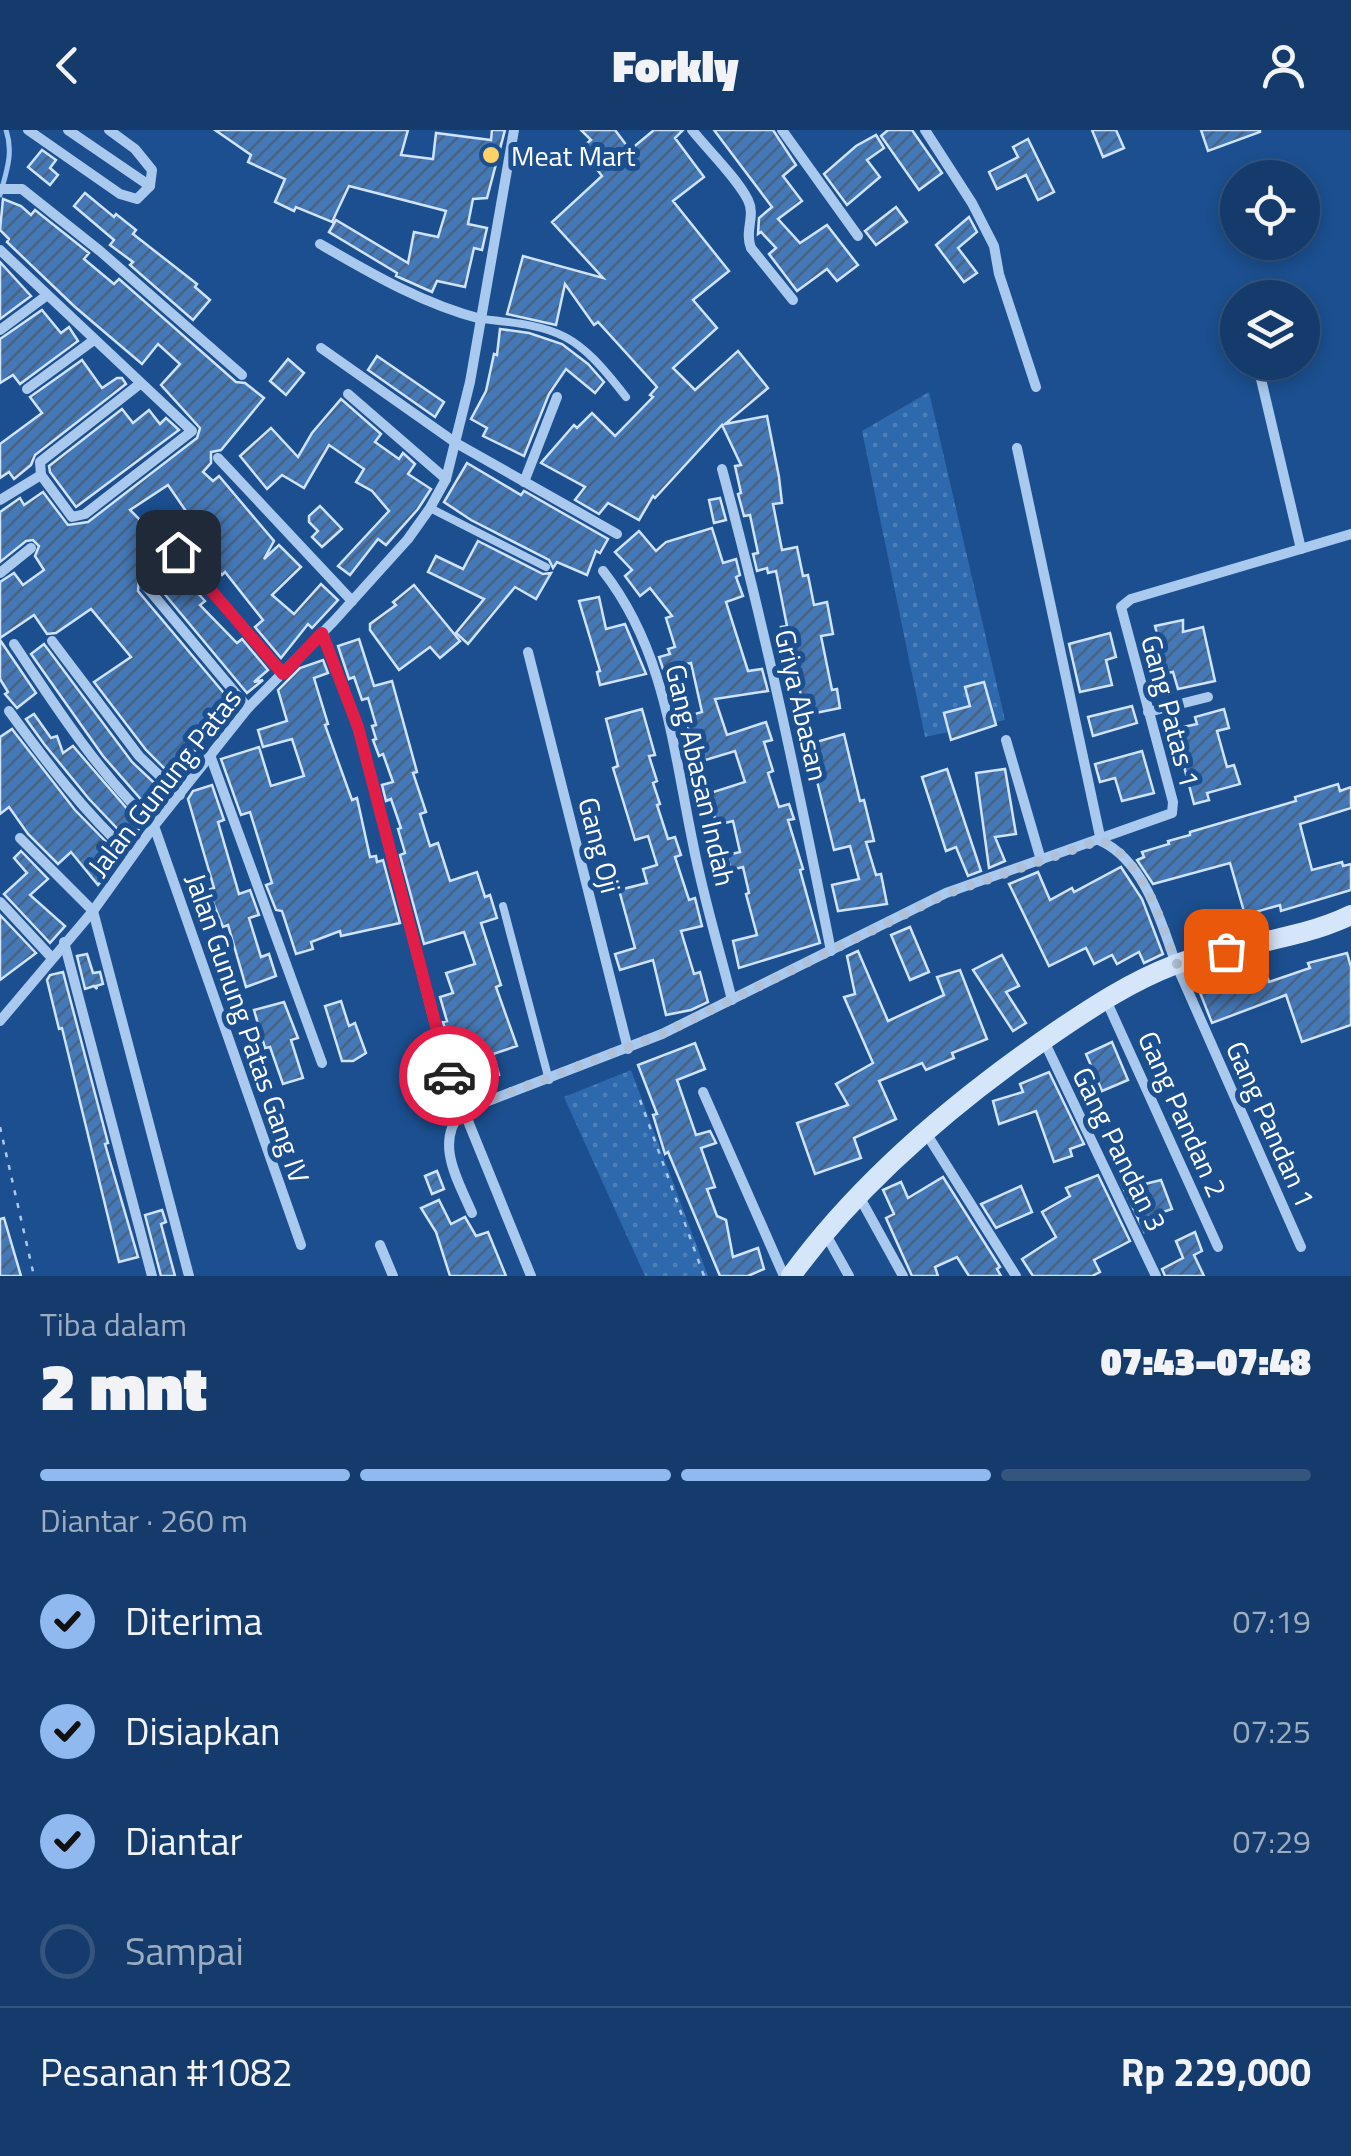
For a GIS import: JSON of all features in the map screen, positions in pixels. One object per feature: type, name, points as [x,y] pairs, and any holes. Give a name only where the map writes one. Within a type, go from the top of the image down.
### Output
[{"type":"street","points":[[28,130],[132,200],[144,195],[152,170],[148,162],[109,130]]},
{"type":"street","points":[[68,130],[150,186]]},
{"type":"street","name":"Jalan Gunung Patas","points":[[0,1021],[93,910],[248,708],[352,601],[408,539],[430,508],[446,479],[456,443],[514,130]]},
{"type":"street","points":[[692,130],[748,200],[751,216],[747,238],[751,248],[793,300]]},
{"type":"street","points":[[782,130],[858,236]]},
{"type":"street","points":[[925,130],[972,203],[994,246],[999,274],[1036,387]]},
{"type":"street","points":[[0,189],[22,189],[100,250],[242,375]]},
{"type":"street","points":[[320,244],[406,292],[446,310],[481,319]]},
{"type":"street","points":[[0,250],[192,431],[78,518],[65,511],[41,475],[40,462],[140,383]]},
{"type":"street","points":[[0,330],[46,296]]},
{"type":"street","points":[[27,389],[94,340]]},
{"type":"street","points":[[322,348],[456,443],[617,534]]},
{"type":"street","points":[[1261,380],[1301,549]]},
{"type":"street","points":[[348,394],[446,479]]},
{"type":"street","points":[[524,482],[557,397]]},
{"type":"street","points":[[472,1213],[448,1148],[448,1134],[462,1111],[628,1050],[946,894],[1101,840],[1017,448]]},
{"type":"street","points":[[218,458],[352,601]]},
{"type":"street","name":"Griya Abasan","points":[[722,469],[789,742],[831,952]]},
{"type":"street","points":[[0,500],[41,475]]},
{"type":"street","name":"Gang Patas 1","points":[[1101,840],[1174,810],[1122,615],[1124,602],[1351,534]]},
{"type":"street","points":[[0,572],[32,548]]},
{"type":"street","points":[[178,552],[283,674]]},
{"type":"street","name":"Gang Abasan Indah","points":[[603,571],[640,625],[657,674],[694,850],[732,1000]]},
{"type":"street","points":[[145,585],[248,708]]},
{"type":"street","points":[[322,633],[358,727],[440,1048],[462,1111],[532,1276]]},
{"type":"street","points":[[52,641],[139,756],[180,795]]},
{"type":"street","points":[[14,644],[82,746],[120,793],[154,826]]},
{"type":"street","name":"Gang Oji","points":[[528,652],[628,1050]]},
{"type":"street","points":[[1148,712],[1208,697]]},
{"type":"street","points":[[9,711],[74,797],[132,856]]},
{"type":"street","points":[[1006,740],[1040,860]]},
{"type":"street","points":[[210,754],[322,1063]]},
{"type":"street","name":"Jalan Gunung Patas Gang IV","points":[[154,826],[301,1244]]},
{"type":"street","points":[[20,838],[93,910],[189,1276]]},
{"type":"street","name":"Gang Pandan 1","points":[[1101,840],[1118,851],[1160,917],[1176,964],[1301,1247]]},
{"type":"street","points":[[0,902],[52,958]]},
{"type":"street","points":[[791,1276],[825,1232],[947,1112],[1043,1040],[1106,1000],[1176,964],[1289,937],[1351,916]]},
{"type":"street","points":[[64,942],[152,1276]]},
{"type":"street","name":"Gang Pandan 2","points":[[1106,1000],[1218,1248]]},
{"type":"street","name":"Gang Pandan 3","points":[[1043,1040],[1156,1276]]},
{"type":"street","points":[[704,1092],[784,1276]]},
{"type":"street","points":[[926,1133],[1016,1276]]},
{"type":"street","points":[[860,1198],[902,1276]]},
{"type":"street","points":[[825,1232],[849,1276]]},
{"type":"street","points":[[380,1245],[393,1276]]},
{"type":"lane","points":[[481,319],[540,325],[564,334],[589,351],[626,397]]},
{"type":"lane","points":[[430,508],[546,567]]},
{"type":"lane","points":[[503,906],[548,1080]]},
{"type":"path","points":[[640,1100],[704,1276]]},
{"type":"path","points":[[0,1127],[34,1276]]},
{"type":"shaded area","points":[[929,392],[1005,720],[925,737],[862,431]]},
{"type":"shaded area","points":[[631,1070],[708,1276],[645,1276],[564,1097]]},
{"type":"building","points":[[215,130],[408,130],[401,155],[433,159],[436,133],[491,140],[492,130],[505,130],[487,198],[473,199],[468,224],[487,228],[482,250],[474,248],[465,287],[437,281],[432,292],[396,276],[397,273],[329,232],[336,220],[408,263],[414,232],[438,237],[446,211],[349,186],[332,222],[296,207],[294,211],[275,202],[285,179],[248,162],[251,155]]},
{"type":"building","points":[[581,130],[615,130],[630,150],[654,130],[683,130],[675,138],[704,177],[673,201],[729,271],[693,300],[717,328],[673,368],[695,390],[738,351],[768,388],[725,424],[767,416],[782,503],[773,504],[782,550],[797,547],[814,605],[827,602],[833,634],[821,636],[832,690],[837,689],[840,708],[796,717],[793,698],[801,696],[790,643],[785,645],[781,627],[787,626],[776,571],[757,571],[753,554],[758,553],[750,515],[744,516],[738,494],[741,493],[735,466],[741,465],[722,425],[653,496],[639,520],[608,503],[599,514],[575,500],[585,487],[541,463],[574,425],[577,428],[592,413],[615,436],[653,397],[650,395],[657,387],[598,322],[594,325],[565,284],[556,325],[507,314],[523,256],[603,278],[552,222],[602,176],[581,148],[591,140]]},
{"type":"building","points":[[714,130],[773,130],[796,165],[783,176],[802,201],[778,219],[800,243],[827,225],[858,265],[837,281],[827,269],[797,291],[769,254],[776,248],[761,232],[758,234],[759,218],[772,207]]},
{"type":"building","points":[[888,130],[912,130],[942,173],[919,190],[881,136]]},
{"type":"building","points":[[1092,130],[1116,130],[1124,148],[1103,157]]},
{"type":"building","points":[[1201,130],[1260,130],[1260,132],[1208,151]]},
{"type":"building","points":[[876,135],[884,148],[867,160],[880,177],[847,205],[824,174],[856,146]]},
{"type":"building","points":[[1028,139],[1054,192],[1038,200],[1026,175],[997,189],[989,172],[1018,157],[1013,147]]},
{"type":"building","points":[[42,150],[56,160],[50,168],[58,175],[50,185],[28,167]]},
{"type":"building","points":[[85,193],[136,230],[133,234],[197,284],[195,287],[210,300],[193,320],[130,265],[133,262],[110,245],[114,240],[74,206]]},
{"type":"building","points":[[3,199],[31,215],[35,210],[89,253],[84,259],[114,284],[119,279],[236,382],[245,383],[264,398],[221,450],[211,452],[211,463],[203,472],[213,481],[219,476],[274,541],[264,559],[279,545],[301,567],[272,595],[294,614],[321,584],[338,600],[312,628],[308,624],[281,658],[255,627],[263,620],[225,572],[222,575],[191,539],[173,546],[168,561],[205,601],[200,605],[237,643],[242,639],[268,670],[254,682],[263,680],[247,693],[152,579],[139,579],[138,591],[234,705],[225,712],[229,718],[221,728],[217,724],[197,749],[168,772],[146,750],[94,682],[131,657],[91,609],[56,633],[47,634],[34,615],[0,638],[0,582],[14,573],[23,585],[44,570],[35,556],[39,546],[33,540],[26,541],[0,562],[0,512],[20,498],[24,505],[43,492],[68,525],[88,522],[197,438],[200,428],[161,385],[180,364],[158,344],[142,364],[75,307],[7,242],[9,239],[0,230]],"holes":[[[168,485],[190,517],[161,541],[130,510]]]},
{"type":"building","points":[[896,207],[907,222],[876,245],[865,231]]},
{"type":"building","points":[[969,217],[977,232],[958,248],[977,273],[964,282],[936,245]]},
{"type":"building","points":[[0,262],[31,296],[0,319]]},
{"type":"building","points":[[42,310],[61,333],[69,327],[78,341],[20,384],[13,375],[0,383],[0,339]]},
{"type":"building","points":[[500,329],[562,344],[604,382],[595,393],[566,369],[549,394],[524,456],[483,436],[487,428],[471,419],[486,391]]},
{"type":"building","points":[[377,356],[444,402],[435,417],[368,370]]},
{"type":"building","points":[[288,359],[304,373],[286,395],[270,381]]},
{"type":"building","points":[[82,360],[102,388],[117,378],[126,384],[35,455],[31,465],[14,479],[9,472],[0,478],[0,444],[42,413],[30,397]]},
{"type":"building","points":[[341,399],[381,434],[375,442],[399,459],[403,453],[415,464],[408,474],[431,489],[386,545],[378,539],[350,575],[338,566],[389,511],[372,491],[356,482],[364,469],[329,445],[304,488],[282,475],[267,489],[240,456],[271,428],[298,457],[312,433]]},
{"type":"building","points":[[122,409],[133,423],[149,410],[160,424],[166,418],[179,430],[76,507],[49,466]]},
{"type":"building","points":[[467,463],[608,539],[600,553],[596,551],[587,575],[557,562],[553,568],[549,560],[444,502]]},
{"type":"building","points":[[720,498],[726,520],[714,523],[709,500]]},
{"type":"building","points":[[320,506],[342,529],[322,547],[312,537],[318,531],[309,522],[309,516]]},
{"type":"building","points":[[712,528],[723,563],[736,559],[740,575],[736,577],[743,596],[726,602],[748,671],[762,669],[768,691],[715,699],[727,735],[766,722],[772,740],[764,742],[773,771],[768,773],[779,807],[789,804],[794,819],[788,820],[820,943],[739,968],[733,941],[757,935],[743,867],[731,870],[727,855],[740,852],[733,821],[717,825],[707,794],[745,782],[735,751],[699,762],[685,717],[702,712],[691,663],[663,669],[659,657],[670,654],[668,649],[675,647],[666,618],[672,616],[650,588],[640,596],[625,576],[632,570],[615,552],[639,531],[656,551],[666,542]]},
{"type":"building","points":[[478,541],[543,574],[551,573],[536,599],[515,587],[468,644],[456,633],[484,599],[428,572],[436,556],[463,569]]},
{"type":"building","points":[[414,585],[460,641],[440,658],[430,647],[399,670],[370,630],[370,624],[396,605],[393,602]]},
{"type":"building","points":[[599,597],[606,629],[625,624],[646,674],[600,685],[600,671],[579,601]]},
{"type":"building","points":[[1183,620],[1183,632],[1203,627],[1215,681],[1178,689],[1173,672],[1167,673],[1155,626]]},
{"type":"building","points":[[1110,633],[1116,657],[1106,660],[1112,685],[1080,692],[1069,644]]},
{"type":"building","points":[[359,639],[374,686],[392,681],[417,772],[413,773],[426,812],[420,814],[430,846],[438,843],[450,881],[477,872],[497,918],[481,923],[501,985],[496,987],[517,1046],[493,1054],[499,1075],[463,1086],[457,1070],[472,1065],[463,1038],[449,1043],[440,997],[453,993],[446,973],[475,964],[464,932],[424,944],[400,855],[405,853],[398,829],[401,828],[382,785],[393,782],[383,754],[379,756],[373,740],[376,739],[372,726],[376,725],[368,698],[362,700],[354,677],[349,679],[338,646]]},
{"type":"building","points":[[0,640],[36,693],[17,708],[5,694],[8,692],[0,679]]},
{"type":"building","points":[[44,644],[132,762],[166,794],[152,812],[103,756],[31,654]]},
{"type":"building","points":[[323,660],[328,673],[314,678],[328,724],[325,725],[352,800],[357,798],[370,857],[376,856],[377,862],[383,860],[400,923],[341,936],[340,931],[311,942],[313,949],[296,954],[282,911],[276,910],[266,885],[272,883],[250,812],[241,815],[221,759],[259,747],[271,786],[304,776],[292,739],[263,747],[258,730],[287,721],[278,690],[300,668]]},
{"type":"building","points":[[984,682],[996,725],[951,740],[944,713],[970,706],[965,687]]},
{"type":"building","points":[[1132,706],[1137,723],[1093,736],[1088,717]]},
{"type":"building","points":[[642,709],[655,755],[649,756],[657,781],[653,783],[660,804],[657,805],[668,839],[675,837],[681,855],[675,857],[689,900],[695,898],[702,926],[681,931],[694,974],[700,972],[708,1002],[666,1015],[653,960],[620,970],[615,954],[635,948],[619,890],[647,883],[643,869],[657,865],[648,836],[635,840],[613,768],[618,766],[606,719]]},
{"type":"building","points":[[1224,709],[1229,728],[1217,731],[1227,767],[1234,765],[1240,784],[1207,793],[1209,800],[1194,804],[1174,729],[1197,724],[1195,717]]},
{"type":"building","points":[[34,714],[51,738],[57,736],[63,753],[73,746],[141,825],[131,843],[44,744],[26,719]]},
{"type":"building","points":[[12,729],[75,810],[121,857],[98,885],[71,852],[58,864],[28,834],[9,807],[0,814],[0,737]]},
{"type":"building","points":[[844,734],[874,841],[866,842],[876,875],[881,874],[887,904],[838,911],[832,885],[859,879],[850,846],[834,850],[815,773],[809,775],[802,746]]},
{"type":"building","points":[[1142,751],[1154,793],[1122,801],[1115,778],[1100,782],[1095,764]]},
{"type":"building","points":[[947,769],[981,871],[968,876],[956,847],[946,851],[922,777]]},
{"type":"building","points":[[1005,769],[1016,834],[995,837],[1005,861],[989,868],[976,773]]},
{"type":"building","points":[[1338,784],[1340,791],[1351,787],[1351,808],[1300,824],[1312,870],[1342,862],[1343,866],[1351,864],[1351,890],[1281,911],[1280,905],[1245,915],[1230,863],[1153,884],[1137,860],[1144,857],[1142,852],[1190,832],[1296,801],[1295,797]]},
{"type":"building","points":[[212,785],[224,820],[218,822],[239,894],[250,890],[259,915],[249,918],[261,957],[269,954],[276,976],[246,987],[228,925],[223,927],[208,890],[214,888],[188,799],[193,791]]},
{"type":"building","points":[[21,851],[48,879],[30,895],[65,926],[50,943],[4,894],[27,873],[14,858]]},
{"type":"building","points":[[1121,867],[1142,899],[1163,954],[1144,963],[1139,952],[1117,964],[1112,955],[1094,964],[1086,948],[1049,966],[1009,884],[1038,872],[1050,900]]},
{"type":"building","points":[[0,915],[36,953],[0,980]]},
{"type":"building","points":[[910,927],[929,972],[910,980],[891,935]]},
{"type":"building","points":[[858,951],[888,1021],[944,995],[937,977],[960,970],[987,1039],[952,1053],[954,1058],[926,1070],[922,1063],[879,1081],[896,1119],[854,1138],[861,1158],[815,1174],[797,1123],[848,1105],[836,1084],[873,1063],[844,997],[855,994],[847,956]]},
{"type":"building","points":[[1347,953],[1351,967],[1351,1025],[1302,1042],[1286,995],[1212,1023],[1199,990],[1263,965],[1269,982],[1310,968],[1308,963]]},
{"type":"building","points":[[87,954],[93,973],[100,972],[103,984],[97,989],[85,989],[77,956]]},
{"type":"building","points":[[1002,955],[1019,986],[1006,992],[1026,1023],[1013,1031],[973,970]]},
{"type":"building","points":[[63,972],[108,1143],[105,1144],[138,1257],[119,1262],[47,980],[50,975]]},
{"type":"building","points":[[341,1001],[349,1026],[355,1023],[366,1053],[353,1061],[342,1061],[325,1006]]},
{"type":"building","points":[[284,1002],[298,1038],[291,1040],[303,1078],[283,1084],[270,1047],[265,1048],[254,1010]]},
{"type":"building","points":[[1112,1042],[1128,1080],[1102,1091],[1086,1054]]},
{"type":"building","points":[[695,1043],[705,1069],[677,1080],[696,1135],[710,1131],[716,1143],[701,1148],[715,1187],[707,1189],[717,1216],[726,1220],[733,1257],[758,1248],[764,1269],[748,1276],[720,1276],[668,1152],[665,1154],[653,1115],[657,1114],[638,1065]]},
{"type":"building","points":[[1049,1072],[1084,1144],[1070,1149],[1072,1156],[1054,1162],[1036,1111],[999,1124],[993,1101],[1023,1092],[1020,1084]]},
{"type":"building","points":[[437,1171],[444,1189],[432,1194],[425,1176]]},
{"type":"building","points":[[1098,1175],[1130,1241],[1094,1260],[1100,1272],[1092,1276],[1033,1276],[1022,1259],[1056,1237],[1042,1212],[1070,1196],[1066,1188]]},
{"type":"building","points":[[943,1177],[1000,1267],[997,1269],[1001,1276],[969,1276],[957,1257],[935,1267],[938,1276],[912,1276],[886,1218],[894,1214],[883,1190],[901,1182],[908,1198]]},
{"type":"building","points":[[1131,1180],[1133,1187],[1161,1180],[1172,1209],[1140,1220],[1145,1233],[1121,1183]]},
{"type":"building","points":[[1021,1186],[1032,1212],[996,1228],[981,1204]]},
{"type":"building","points":[[439,1200],[451,1224],[465,1217],[476,1236],[488,1232],[506,1276],[450,1276],[436,1232],[421,1208]]},
{"type":"building","points":[[162,1210],[166,1222],[161,1224],[175,1276],[161,1276],[145,1215]]},
{"type":"building","points":[[4,1218],[21,1276],[0,1276],[0,1219]]},
{"type":"building","points":[[1195,1232],[1202,1251],[1194,1255],[1204,1276],[1165,1276],[1162,1269],[1183,1258],[1176,1241]]},
{"type":"waterway","points":[[0,195],[9,155],[6,130]]},
{"type":"way so far","points":[[449,1076],[462,1111],[628,1050],[946,894],[1101,840],[1118,851],[1140,880],[1160,917],[1176,964],[1226,951]]},
{"type":"place","name":"Meat Mart","points":[[491,155]]},
{"type":"route","points":[[178,552],[283,674],[322,633],[358,727],[449,1076]]}]
